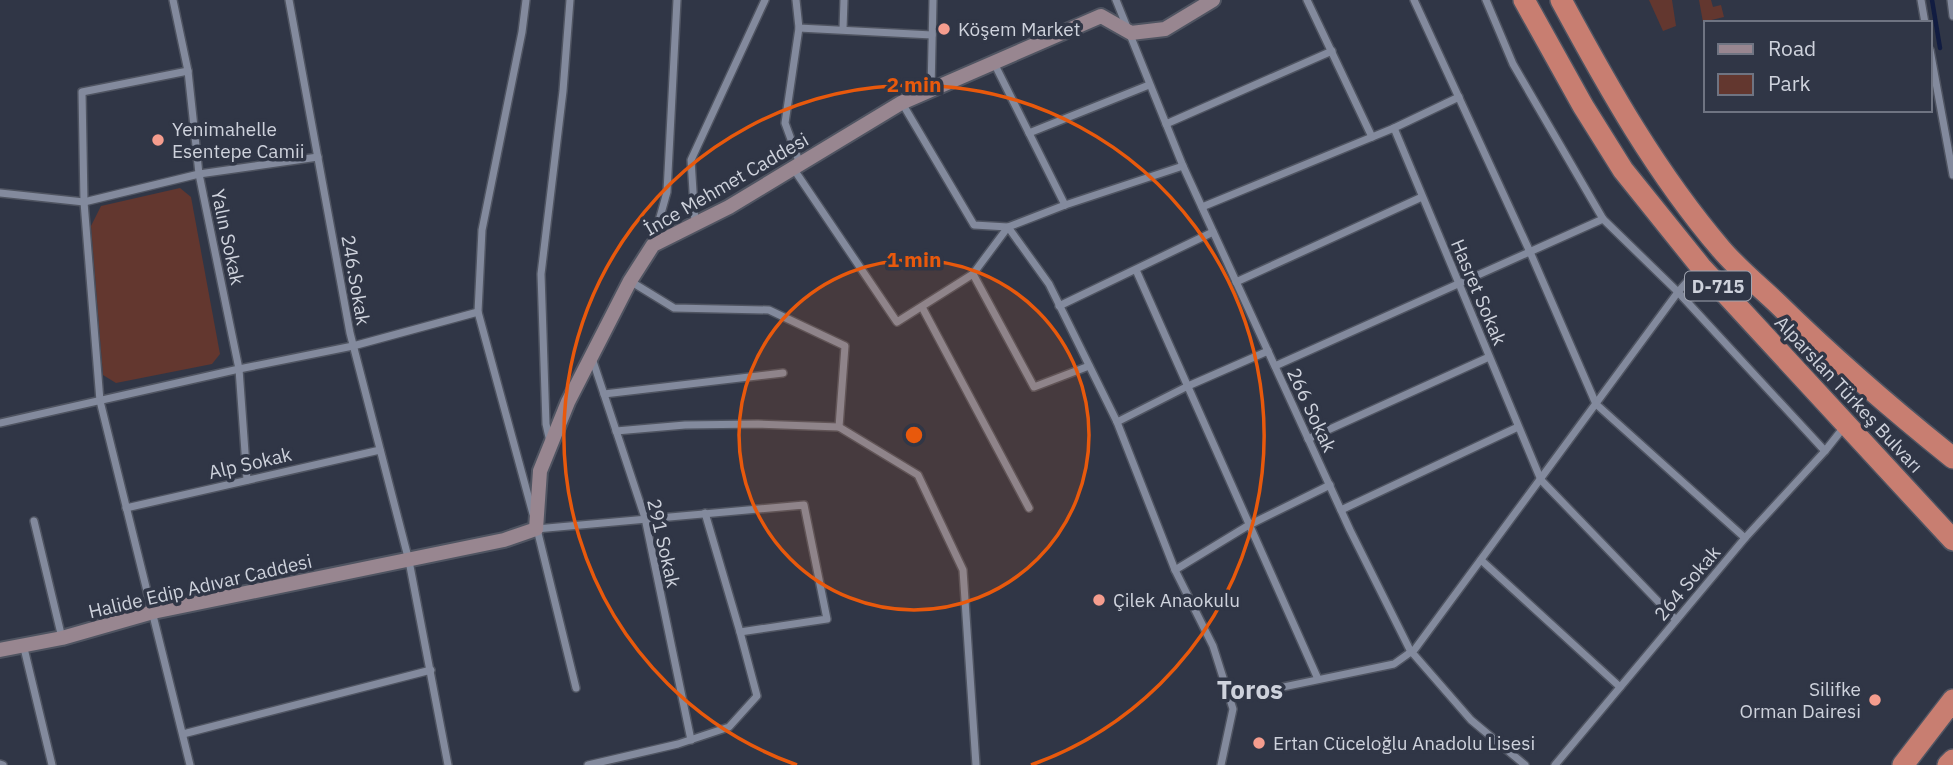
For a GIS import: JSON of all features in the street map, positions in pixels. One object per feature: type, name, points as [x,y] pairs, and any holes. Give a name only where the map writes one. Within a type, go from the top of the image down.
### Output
[{"type":"highway","name":"Alparslan Türkeş Bulvarı","points":[[1524,0],[1583,106],[1623,170],[1701,267],[1953,540]]},
{"type":"highway","name":"Alparslan Türkeş Bulvarı","points":[[1561,0],[1608,88],[1652,157],[1722,250],[1816,343],[1871,392],[1953,458]]},
{"type":"highway","points":[[1903,765],[1953,700]]},
{"type":"highway","points":[[1948,765],[1953,760]]},
{"type":"street","name":"Yalın Sokak","points":[[173,0],[188,71],[199,174],[239,369],[247,480]]},
{"type":"street","name":"246.Sokak","points":[[289,0],[353,346],[409,561],[448,765]]},
{"type":"street","points":[[526,0],[482,230],[478,312],[537,529],[576,688]]},
{"type":"street","points":[[551,444],[546,424],[541,274],[570,0]]},
{"type":"street","points":[[653,245],[667,192],[677,0]]},
{"type":"street","points":[[695,224],[691,160],[765,0]]},
{"type":"street","points":[[796,0],[799,28],[785,123],[796,166],[897,322],[973,274],[1008,227]]},
{"type":"street","points":[[843,29],[844,0]]},
{"type":"street","points":[[931,90],[933,0]]},
{"type":"street","name":"266 Sokak","points":[[1116,0],[1183,166],[1341,510],[1411,652],[1471,720],[1525,765]]},
{"type":"street","name":"İnce Mehmet Caddesi","points":[[537,529],[540,471],[568,402],[630,281],[653,245],[729,207],[901,103],[994,62],[1101,16],[1131,33],[1166,29],[1213,0]]},
{"type":"street","points":[[1307,0],[1372,138]]},
{"type":"street","points":[[1413,0],[1530,252],[1596,404],[1745,538]]},
{"type":"street","points":[[1486,0],[1513,64],[1603,219],[1678,292],[1825,451]]},
{"type":"street","points":[[1921,0],[1925,21]]},
{"type":"street","points":[[1951,0],[1953,16]]},
{"type":"street","points":[[799,28],[932,35]]},
{"type":"street","points":[[1166,124],[1332,51]]},
{"type":"street","points":[[1932,61],[1953,175]]},
{"type":"street","points":[[994,62],[1065,205]]},
{"type":"street","points":[[188,71],[82,92],[84,202],[100,401],[190,765]]},
{"type":"street","points":[[1029,133],[1149,85]]},
{"type":"street","points":[[1202,207],[1372,138],[1459,97]]},
{"type":"street","points":[[901,103],[974,225],[1008,227],[1183,166]]},
{"type":"street","name":"Hasret Sokak","points":[[1394,128],[1541,480],[1676,620]]},
{"type":"street","points":[[0,193],[84,202],[199,174],[318,157]]},
{"type":"street","points":[[1236,282],[1422,197]]},
{"type":"street","points":[[1275,366],[1603,219]]},
{"type":"street","points":[[1008,227],[1049,284],[1117,422],[1175,570],[1213,646],[1233,709],[1221,765]]},
{"type":"street","points":[[1059,306],[1213,232]]},
{"type":"street","points":[[1230,698],[1394,664],[1411,652],[1678,292],[1701,267]]},
{"type":"street","points":[[1136,270],[1318,679]]},
{"type":"street","points":[[973,274],[1034,387],[1089,366]]},
{"type":"street","points":[[630,281],[674,308],[769,310],[845,346],[839,427]]},
{"type":"street","points":[[922,307],[1030,508]]},
{"type":"street","points":[[0,423],[353,346],[478,312]]},
{"type":"street","points":[[1117,422],[1188,386],[1268,351]]},
{"type":"street","name":"291 Sokak","points":[[592,357],[645,518],[691,740]]},
{"type":"street","points":[[1308,439],[1489,357]]},
{"type":"street","points":[[604,394],[783,373]]},
{"type":"street","name":"264 Sokak","points":[[1555,765],[1745,538],[1825,451],[1846,424]]},
{"type":"street","points":[[616,431],[685,425],[839,427],[918,475],[963,570],[976,765]]},
{"type":"street","points":[[1341,510],[1518,427]]},
{"type":"street","name":"Alp Sokak","points":[[126,508],[380,450]]},
{"type":"street","points":[[1175,570],[1249,525],[1330,485]]},
{"type":"street","points":[[409,561],[504,540],[537,529],[804,505],[827,619],[740,632]]},
{"type":"street","points":[[588,765],[691,740],[729,727],[757,696],[705,513]]},
{"type":"street","points":[[34,521],[62,638]]},
{"type":"street","points":[[1481,560],[1620,688]]},
{"type":"street","name":"Halide Edip Adıvar Caddesi","points":[[0,650],[62,638],[153,612],[409,561]]},
{"type":"street","points":[[23,644],[52,765]]},
{"type":"street","points":[[183,734],[431,670]]},
{"type":"green space","points":[[1649,0],[1672,0],[1676,26],[1663,31]]},
{"type":"green space","points":[[1699,0],[1711,0],[1713,7],[1721,5],[1724,17],[1703,22]]},
{"type":"green space","points":[[180,188],[191,197],[220,354],[212,364],[116,383],[103,375],[91,226],[101,206]]},
{"type":"waterway","points":[[1932,0],[1940,48]]},
{"type":"place","name":"Köşem Market","points":[[944,29]]},
{"type":"place","name":"Yenimahelle Esentepe Camii","points":[[158,140]]},
{"type":"place","name":"Çilek Anaokulu","points":[[1099,600]]},
{"type":"place","name":"Silifke Orman Dairesi","points":[[1875,700]]},
{"type":"place","name":"Ertan Cüceloğlu Anadolu Lisesi","points":[[1259,743]]},
{"type":"district","name":"Toros","points":[[1250,689]]}]
